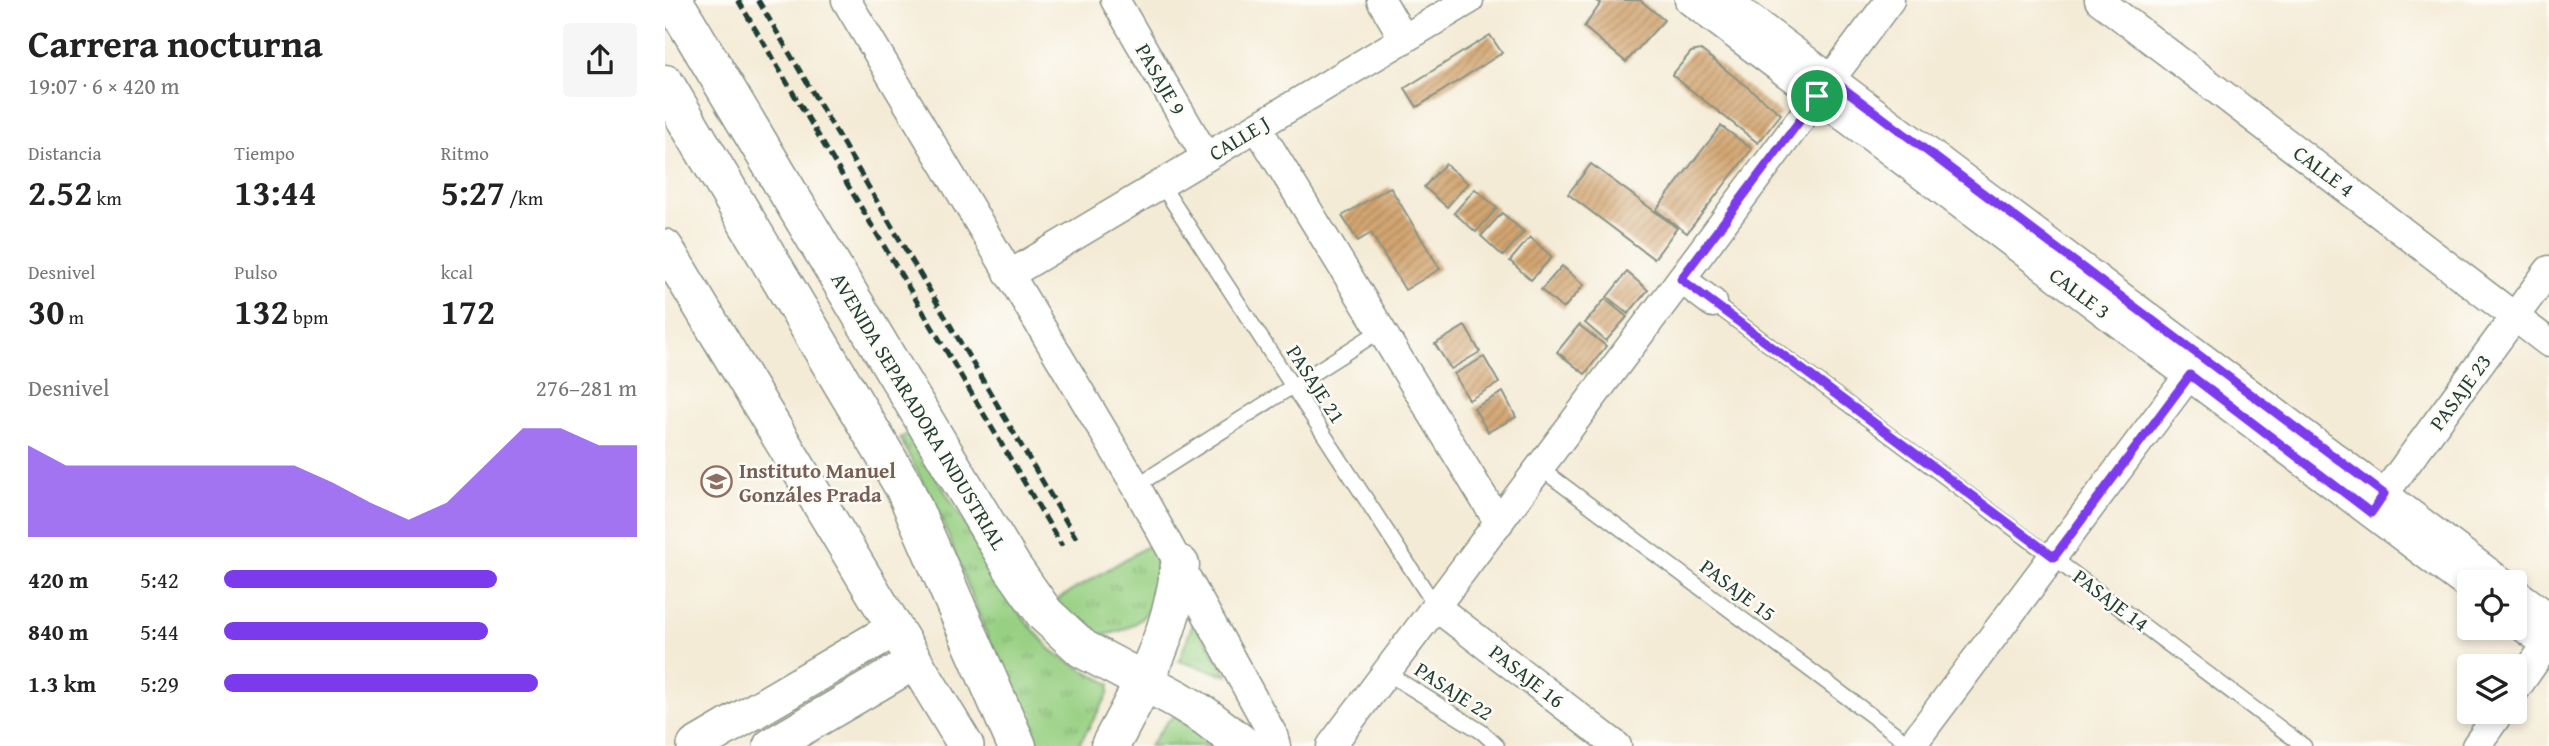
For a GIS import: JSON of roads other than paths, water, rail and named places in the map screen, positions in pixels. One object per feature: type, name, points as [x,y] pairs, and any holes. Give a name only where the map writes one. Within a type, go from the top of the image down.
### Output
[{"type":"main road","name":"AVENIDA SEPARADORA INDUSTRIAL","points":[[673,0],[1012,567],[1045,614],[1083,649],[1205,716],[1244,746]]},
{"type":"main road","points":[[665,83],[904,487],[1017,746]]},
{"type":"main road","points":[[1110,746],[1144,682],[1169,625],[1180,565]]},
{"type":"street","points":[[846,0],[1136,486],[1273,735],[1276,746]]},
{"type":"street","name":"PASAJE 9","points":[[1115,0],[1206,157]]},
{"type":"street","points":[[1381,0],[1403,39]]},
{"type":"street","name":"CALLE J","points":[[1009,275],[1469,0]]},
{"type":"street","name":"CALLE 3","points":[[1689,0],[1824,87],[2377,503],[2483,570]]},
{"type":"street","name":"CALLE 3","points":[[1726,0],[1824,87]]},
{"type":"street","points":[[1331,746],[1890,0]]},
{"type":"street","name":"CALLE 4","points":[[2099,0],[2549,343]]},
{"type":"street","points":[[1257,127],[1499,523]]},
{"type":"street","points":[[665,247],[966,746]]},
{"type":"street","name":"PASAJE 23","points":[[2377,503],[2549,271]]},
{"type":"street","name":"PASAJE 14","points":[[1681,279],[1713,303]]},
{"type":"street","points":[[1911,746],[2197,366]]},
{"type":"street","name":"CALLE 3","points":[[2377,503],[2457,576]]},
{"type":"street","points":[[2527,601],[2549,617]]},
{"type":"street","name":"PASAJE 16","points":[[1436,607],[1617,746]]},
{"type":"street","points":[[695,746],[894,629]]},
{"type":"street","points":[[2527,629],[2548,644],[2527,673]]},
{"type":"street","points":[[771,746],[914,662]]},
{"type":"street","points":[[2476,746],[2492,724]]},
{"type":"lane","name":"PASAJE 21","points":[[1161,184],[1436,607]]},
{"type":"lane","name":"PASAJE 14","points":[[1713,303],[2304,746]]},
{"type":"lane","points":[[1136,486],[1381,330]]},
{"type":"lane","name":"PASAJE 15","points":[[1540,468],[1911,746]]},
{"type":"lane","name":"PASAJE 22","points":[[1387,673],[1482,732],[1497,746]]},
{"type":"railway","points":[[738,0],[1062,546]]},
{"type":"railway","points":[[758,0],[1076,538]]},
{"type":"place","name":"Instituto Manuel Gonzáles Prada","points":[[716,482]]}]
